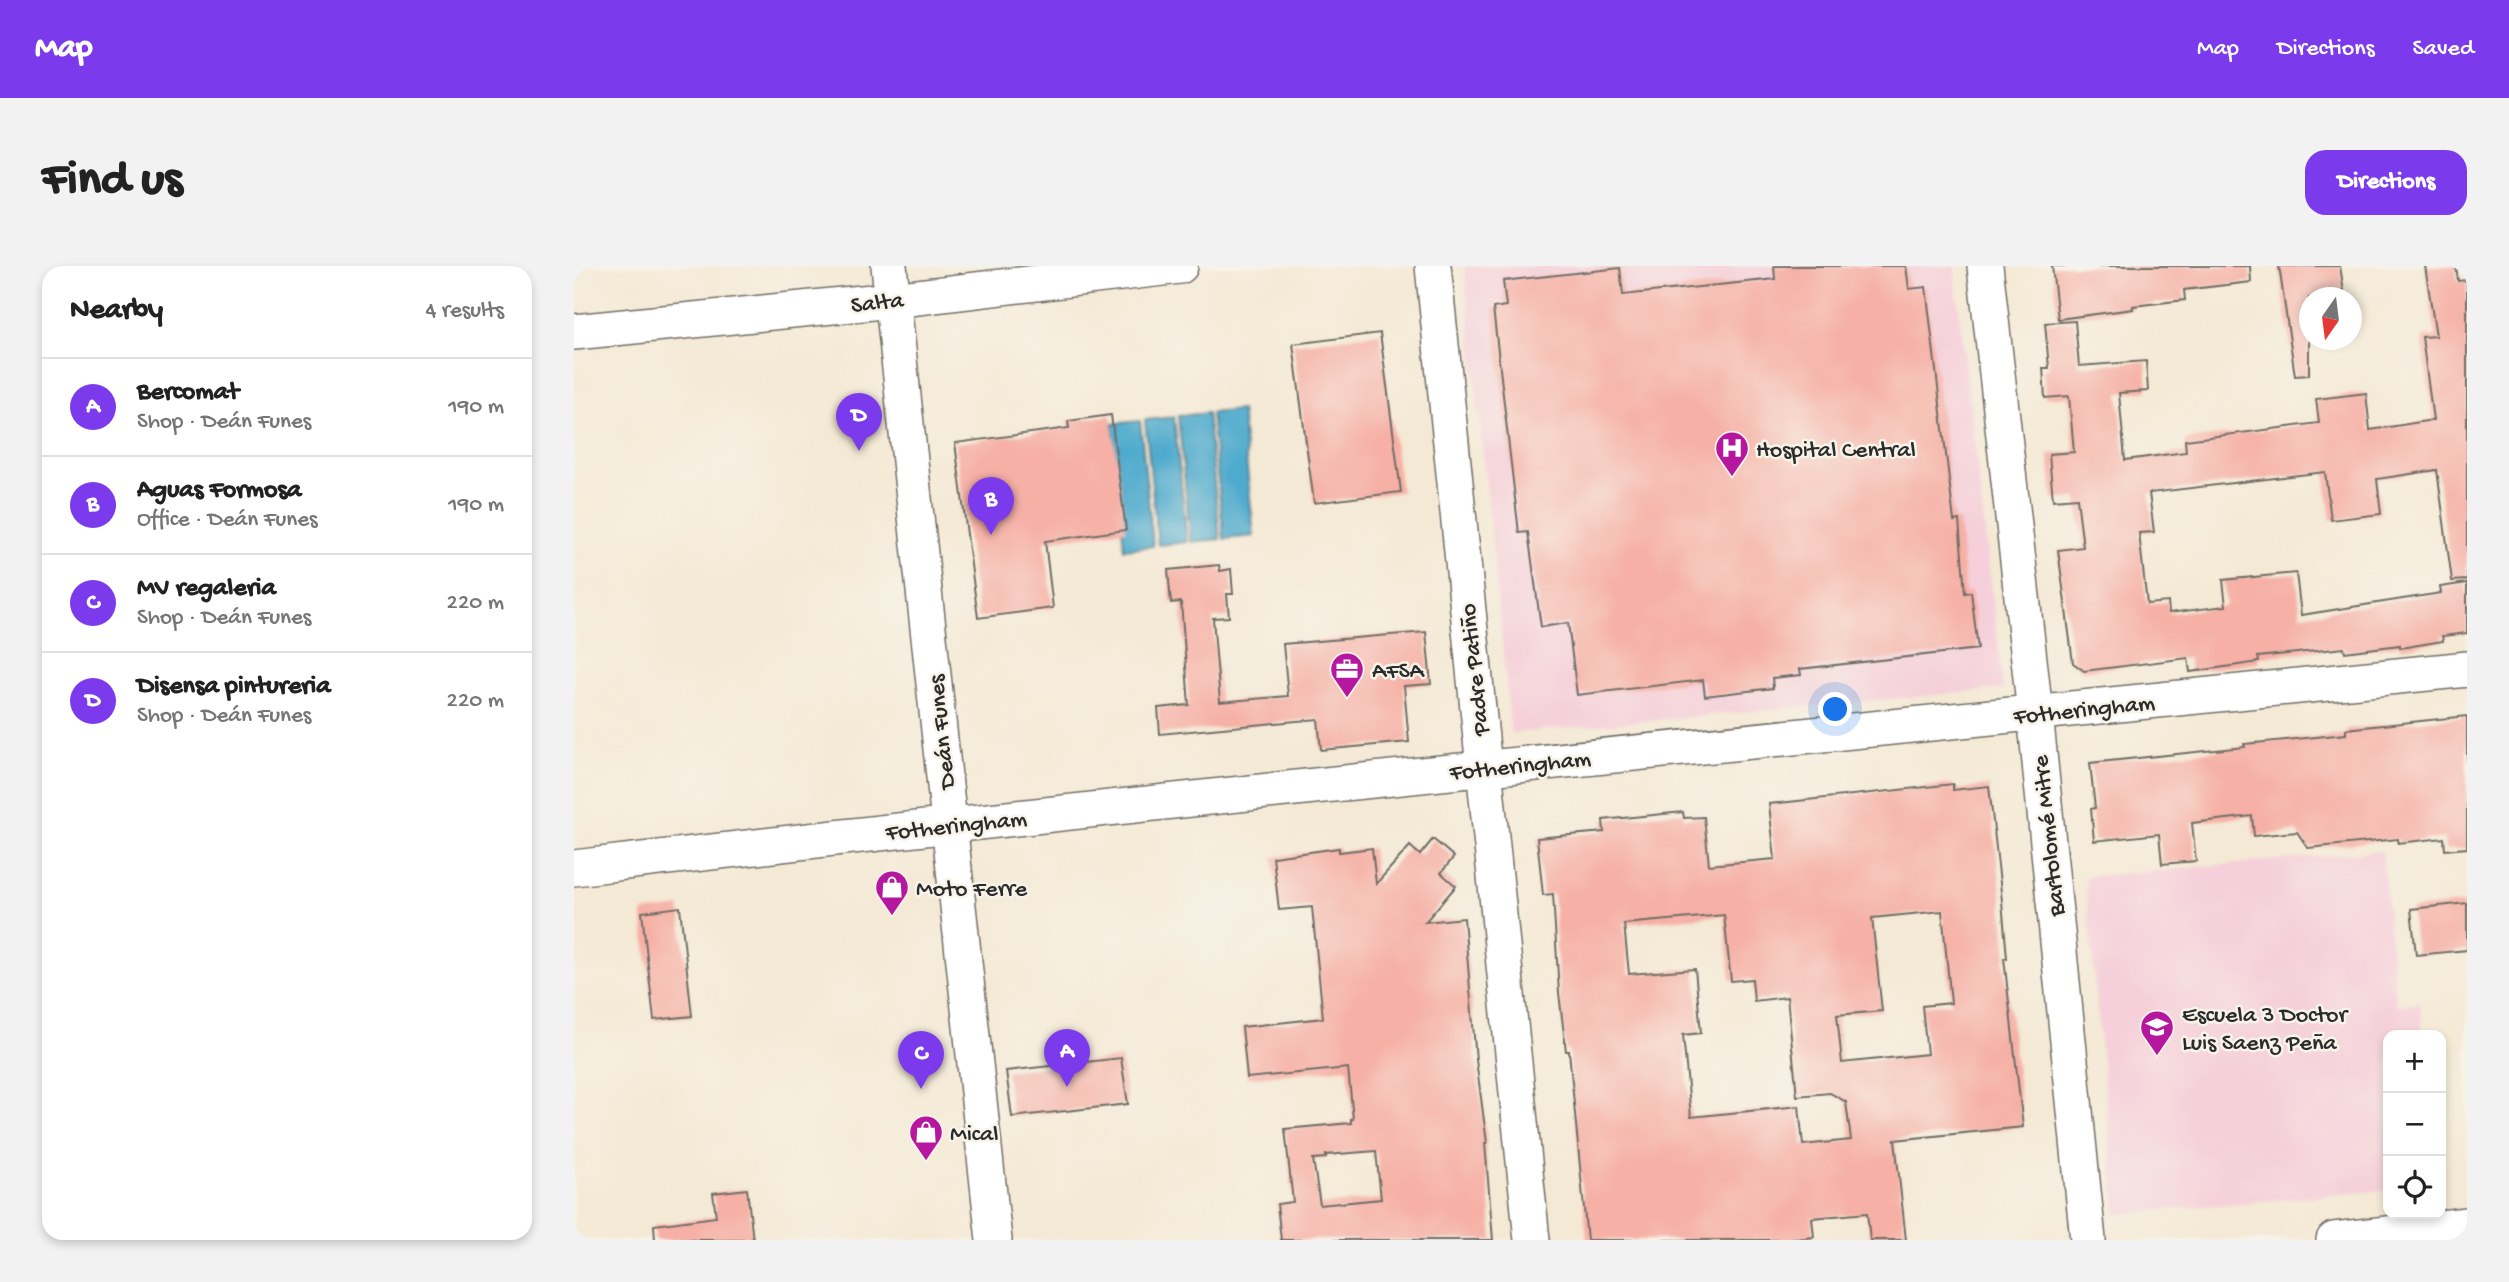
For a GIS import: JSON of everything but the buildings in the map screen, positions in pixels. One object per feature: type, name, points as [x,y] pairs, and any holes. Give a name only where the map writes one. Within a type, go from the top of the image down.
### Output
[{"type":"street","name":"Salta","points":[[574,332],[891,283],[1180,266]]},
{"type":"street","name":"Padre Patiño","points":[[1433,266],[1532,1240]]},
{"type":"street","name":"Bartolomé Mitre","points":[[1985,266],[2035,713],[2088,1240]]},
{"type":"street","name":"Deán Funes","points":[[891,283],[994,1240]]},
{"type":"street","name":"Fotheringham","points":[[574,868],[1483,767],[2467,669]]},
{"type":"street","points":[[2334,1240],[2467,1226]]},
{"type":"shaded area","name":"Hospital Central","points":[[1464,266],[1954,266],[2003,689],[1511,733]]},
{"type":"shaded area","points":[[2382,851],[2396,1005],[2420,1004],[2423,1030],[2383,1030],[2383,1190],[2116,1214],[2085,877]]},
{"type":"water","points":[[1241,410],[1254,536],[1224,539],[1211,413]]},
{"type":"water","points":[[1207,413],[1220,539],[1191,542],[1178,416]]},
{"type":"water","points":[[1174,417],[1187,542],[1158,545],[1145,420]]},
{"type":"water","points":[[1140,421],[1153,546],[1124,549],[1112,424]]},
{"type":"place","name":"Disensa pintureria","points":[[859,451]]},
{"type":"place","name":"Hospital Central","points":[[1732,478]]},
{"type":"place","name":"Aguas Formosa","points":[[991,535]]},
{"type":"place","name":"AFSA","points":[[1347,699]]},
{"type":"place","name":"Moto Ferre","points":[[892,917]]},
{"type":"place","name":"Escuela 3 Doctor Luis Saenz Peña","points":[[2157,1057]]},
{"type":"place","name":"Bercomat","points":[[1067,1087]]},
{"type":"place","name":"MV regaleria","points":[[921,1089]]},
{"type":"place","name":"Mical","points":[[926,1162]]}]
